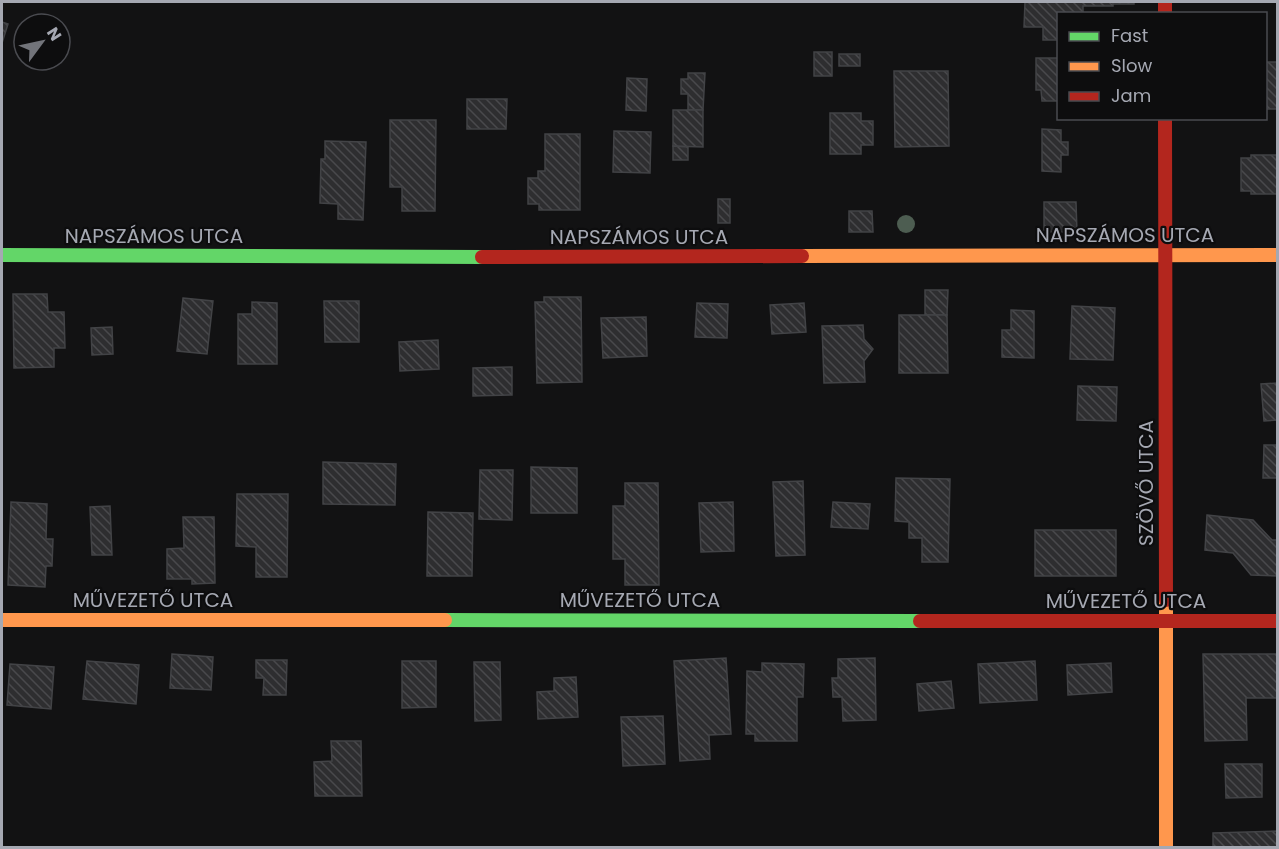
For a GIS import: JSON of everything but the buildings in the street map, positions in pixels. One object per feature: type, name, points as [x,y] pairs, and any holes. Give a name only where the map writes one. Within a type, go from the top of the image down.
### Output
[{"type":"street","name":"SZÖVŐ UTCA","points":[[1165,120],[1166,848]]},
{"type":"street","name":"NAPSZÁMOS UTCA","points":[[2,255],[366,257],[1278,255]]},
{"type":"street","name":"MŰVEZETŐ UTCA","points":[[2,620],[1278,621]]},
{"type":"traffic: fast","points":[[2,255],[482,257]]},
{"type":"traffic: fast","points":[[445,620],[920,621]]},
{"type":"traffic: slow","points":[[802,256],[1278,255]]},
{"type":"traffic: slow","points":[[1166,600],[1166,848]]},
{"type":"traffic: slow","points":[[2,620],[445,620]]},
{"type":"traffic: jam","points":[[1165,2],[1165,12]]},
{"type":"traffic: jam","points":[[1165,120],[1166,600]]},
{"type":"traffic: jam","points":[[482,257],[802,256]]},
{"type":"traffic: jam","points":[[920,621],[1278,621]]}]
